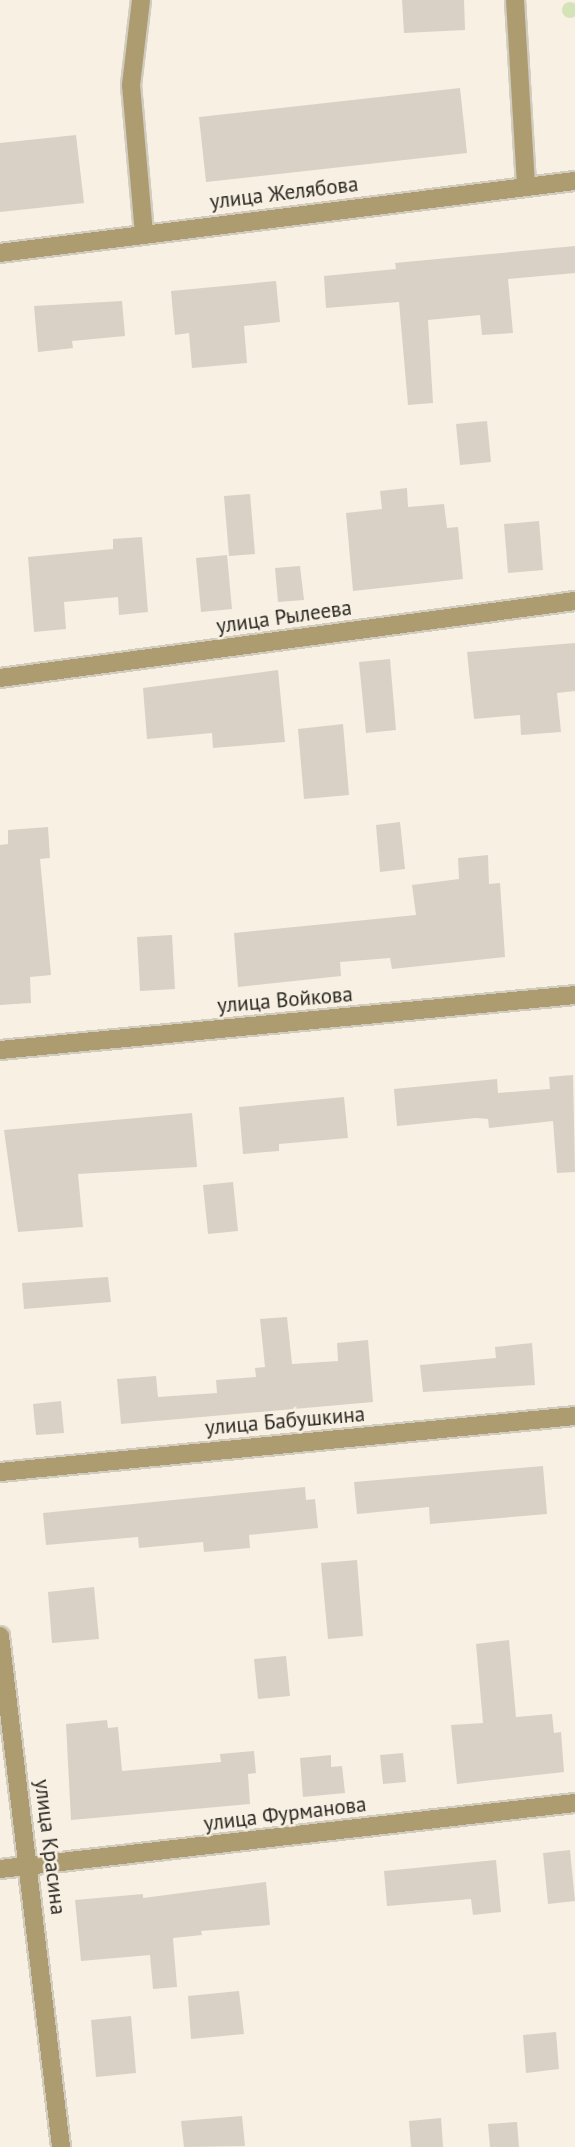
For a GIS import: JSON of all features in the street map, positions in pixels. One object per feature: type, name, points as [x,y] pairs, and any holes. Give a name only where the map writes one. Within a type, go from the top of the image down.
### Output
[{"type":"street","points":[[141,0],[131,85],[144,233]]},
{"type":"street","points":[[515,0],[526,186]]},
{"type":"street","name":"улица Желябова","points":[[0,253],[575,181]]},
{"type":"street","name":"улица Рылеева","points":[[0,678],[575,601]]},
{"type":"street","name":"улица Войкова","points":[[0,1050],[575,995]]},
{"type":"street","name":"улица Бабушкина","points":[[0,1472],[575,1416]]},
{"type":"street","name":"улица Красина","points":[[0,1636],[30,1866],[61,2147]]},
{"type":"street","name":"улица Фурманова","points":[[0,1868],[575,1802]]},
{"type":"green space","points":[[570,2],[576,4],[576,16],[570,18],[564,16],[562,10],[564,4]]},
{"type":"building","points":[[402,0],[464,0],[465,30],[404,33]]},
{"type":"building","points":[[460,88],[467,153],[206,182],[199,117]]},
{"type":"building","points":[[76,135],[84,203],[0,212],[0,143]]},
{"type":"building","points":[[575,246],[575,273],[508,279],[513,333],[482,335],[480,315],[428,320],[433,403],[408,405],[399,302],[326,308],[324,276],[396,269],[395,263]]},
{"type":"building","points":[[276,281],[280,322],[244,326],[247,363],[192,368],[189,333],[175,335],[171,291]]},
{"type":"building","points":[[122,301],[125,336],[72,341],[73,348],[38,352],[34,306]]},
{"type":"building","points":[[487,421],[491,462],[460,465],[456,424]]},
{"type":"building","points":[[407,488],[408,507],[444,504],[447,528],[458,527],[463,579],[353,591],[346,513],[382,509],[380,491]]},
{"type":"building","points":[[250,494],[255,554],[229,556],[224,496]]},
{"type":"building","points":[[539,521],[543,570],[508,573],[504,524]]},
{"type":"building","points":[[142,537],[148,612],[119,615],[118,597],[64,602],[66,629],[34,632],[28,557],[113,549],[113,539]]},
{"type":"building","points":[[227,555],[232,609],[201,612],[196,558]]},
{"type":"building","points":[[300,566],[304,600],[278,602],[275,568]]},
{"type":"building","points":[[575,643],[575,691],[557,693],[561,732],[521,735],[520,715],[474,719],[467,652]]},
{"type":"building","points":[[390,659],[396,730],[366,733],[359,662]]},
{"type":"building","points":[[278,670],[285,742],[213,748],[212,733],[147,739],[143,688]]},
{"type":"building","points":[[343,724],[349,795],[304,799],[298,729]]},
{"type":"building","points":[[400,822],[405,869],[380,872],[376,825]]},
{"type":"building","points":[[48,827],[50,858],[40,859],[51,975],[30,977],[31,1003],[0,1005],[0,845],[8,844],[8,830]]},
{"type":"building","points":[[488,855],[489,884],[500,883],[505,957],[392,969],[390,958],[340,962],[341,976],[238,987],[234,933],[416,915],[412,885],[459,879],[458,858]]},
{"type":"building","points":[[172,935],[175,989],[140,991],[137,937]]},
{"type":"building","points":[[573,1075],[575,1172],[557,1173],[553,1121],[489,1128],[488,1119],[476,1118],[397,1126],[394,1089],[497,1079],[498,1093],[550,1089],[549,1077]]},
{"type":"building","points":[[344,1097],[348,1138],[279,1144],[279,1151],[243,1154],[239,1107]]},
{"type":"building","points":[[192,1113],[197,1167],[78,1174],[83,1227],[18,1232],[4,1130]]},
{"type":"building","points":[[233,1182],[238,1231],[208,1234],[203,1185]]},
{"type":"building","points":[[108,1277],[111,1302],[24,1309],[22,1283]]},
{"type":"building","points":[[287,1317],[292,1364],[338,1361],[337,1343],[368,1340],[373,1402],[121,1424],[117,1379],[156,1376],[158,1397],[217,1393],[216,1380],[256,1377],[255,1368],[265,1367],[260,1319]]},
{"type":"building","points":[[532,1343],[535,1385],[423,1392],[420,1365],[496,1358],[495,1347]]},
{"type":"building","points":[[61,1401],[64,1433],[36,1435],[33,1404]]},
{"type":"building","points":[[543,1466],[547,1514],[430,1524],[429,1507],[357,1514],[354,1482]]},
{"type":"building","points":[[305,1487],[306,1500],[315,1499],[318,1528],[249,1535],[250,1548],[204,1552],[203,1542],[139,1548],[138,1537],[46,1545],[43,1513]]},
{"type":"building","points":[[357,1560],[363,1636],[328,1639],[321,1563]]},
{"type":"building","points":[[94,1587],[99,1639],[52,1643],[48,1592]]},
{"type":"building","points":[[509,1640],[516,1717],[552,1714],[554,1733],[561,1732],[564,1772],[457,1784],[451,1725],[483,1723],[476,1644]]},
{"type":"building","points":[[286,1656],[290,1696],[258,1699],[254,1659]]},
{"type":"building","points":[[107,1720],[108,1728],[118,1727],[122,1771],[221,1762],[220,1754],[254,1751],[256,1773],[248,1774],[250,1804],[71,1820],[66,1724]]},
{"type":"building","points":[[403,1753],[406,1782],[383,1784],[380,1755]]},
{"type":"building","points":[[331,1755],[331,1767],[342,1766],[345,1793],[303,1797],[300,1758]]},
{"type":"building","points":[[570,1850],[575,1901],[548,1904],[543,1853]]},
{"type":"building","points":[[496,1860],[501,1912],[473,1915],[471,1899],[387,1906],[384,1871]]},
{"type":"building","points":[[266,1882],[270,1925],[201,1931],[202,1935],[173,1938],[177,1987],[153,1989],[150,1955],[81,1961],[75,1900],[143,1894],[143,1898]]},
{"type":"building","points":[[239,1991],[244,2034],[191,2039],[188,1996]]},
{"type":"building","points":[[131,2016],[136,2073],[96,2077],[91,2020]]},
{"type":"building","points":[[556,2032],[559,2069],[526,2073],[523,2035]]},
{"type":"building","points":[[242,2116],[245,2146],[184,2147],[181,2121]]},
{"type":"building","points":[[441,2118],[443,2147],[411,2147],[409,2121]]},
{"type":"building","points":[[517,2122],[519,2147],[490,2147],[488,2124]]}]
